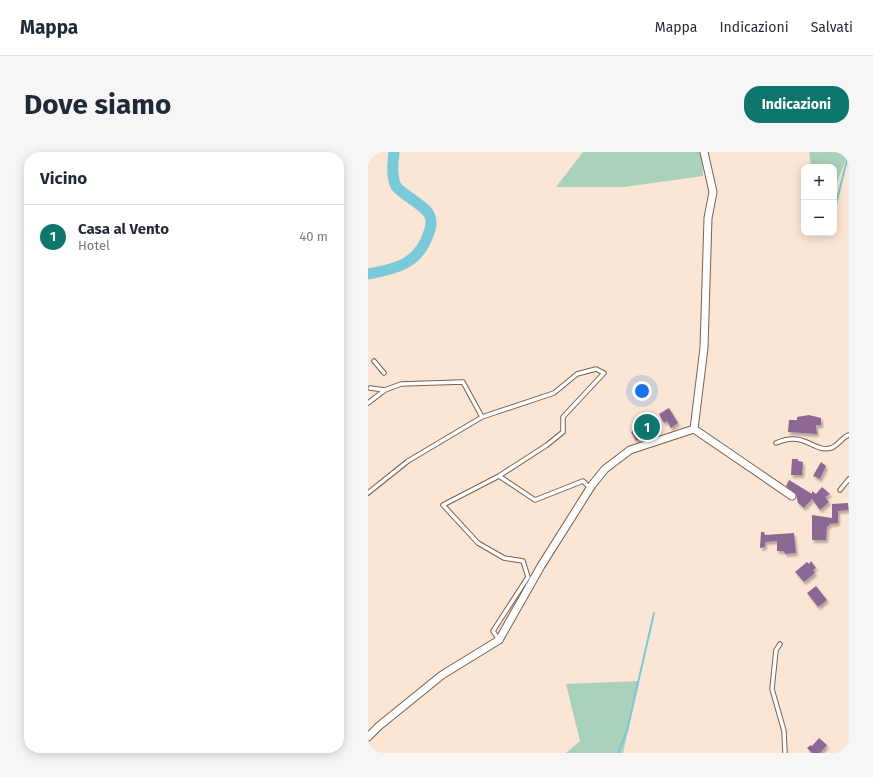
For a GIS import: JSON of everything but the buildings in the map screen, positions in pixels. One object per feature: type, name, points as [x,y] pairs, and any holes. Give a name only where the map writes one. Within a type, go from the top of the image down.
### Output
[{"type":"street","points":[[694,429],[704,348],[708,218],[713,192],[704,152]]},
{"type":"street","points":[[368,738],[379,726],[442,675],[499,640],[541,566],[590,488],[605,469],[630,450],[694,429]]},
{"type":"street","points":[[694,429],[792,496]]},
{"type":"lane","points":[[374,362],[384,373]]},
{"type":"lane","points":[[368,493],[408,461],[482,417],[554,393],[576,374],[596,369],[604,372],[563,417],[563,432],[547,445],[499,476],[443,505],[478,543],[504,558],[523,561],[528,577],[493,631],[499,640]]},
{"type":"lane","points":[[368,403],[385,390],[401,384],[463,382],[482,417]]},
{"type":"lane","points":[[370,388],[385,390]]},
{"type":"lane","points":[[776,443],[786,439],[799,439],[822,448],[832,448],[845,437],[849,436]]},
{"type":"lane","points":[[499,476],[535,500],[583,481],[590,488]]},
{"type":"lane","points":[[840,490],[849,479]]},
{"type":"lane","points":[[780,644],[776,650],[772,688],[784,731],[785,753]]},
{"type":"green space","points":[[583,152],[701,152],[703,176],[624,187],[556,187]]},
{"type":"green space","points":[[809,152],[849,152],[837,182],[837,164],[811,164]]},
{"type":"green space","points":[[639,681],[623,753],[566,753],[580,741],[566,684]]},
{"type":"waterway","points":[[368,274],[397,267],[412,259],[424,245],[431,227],[431,219],[426,210],[402,192],[394,182],[394,152]]},
{"type":"waterway","points":[[837,200],[849,152]]},
{"type":"waterway","points":[[618,753],[627,731],[654,613]]},
{"type":"place","name":"Casa al Vento","points":[[647,427]]}]
